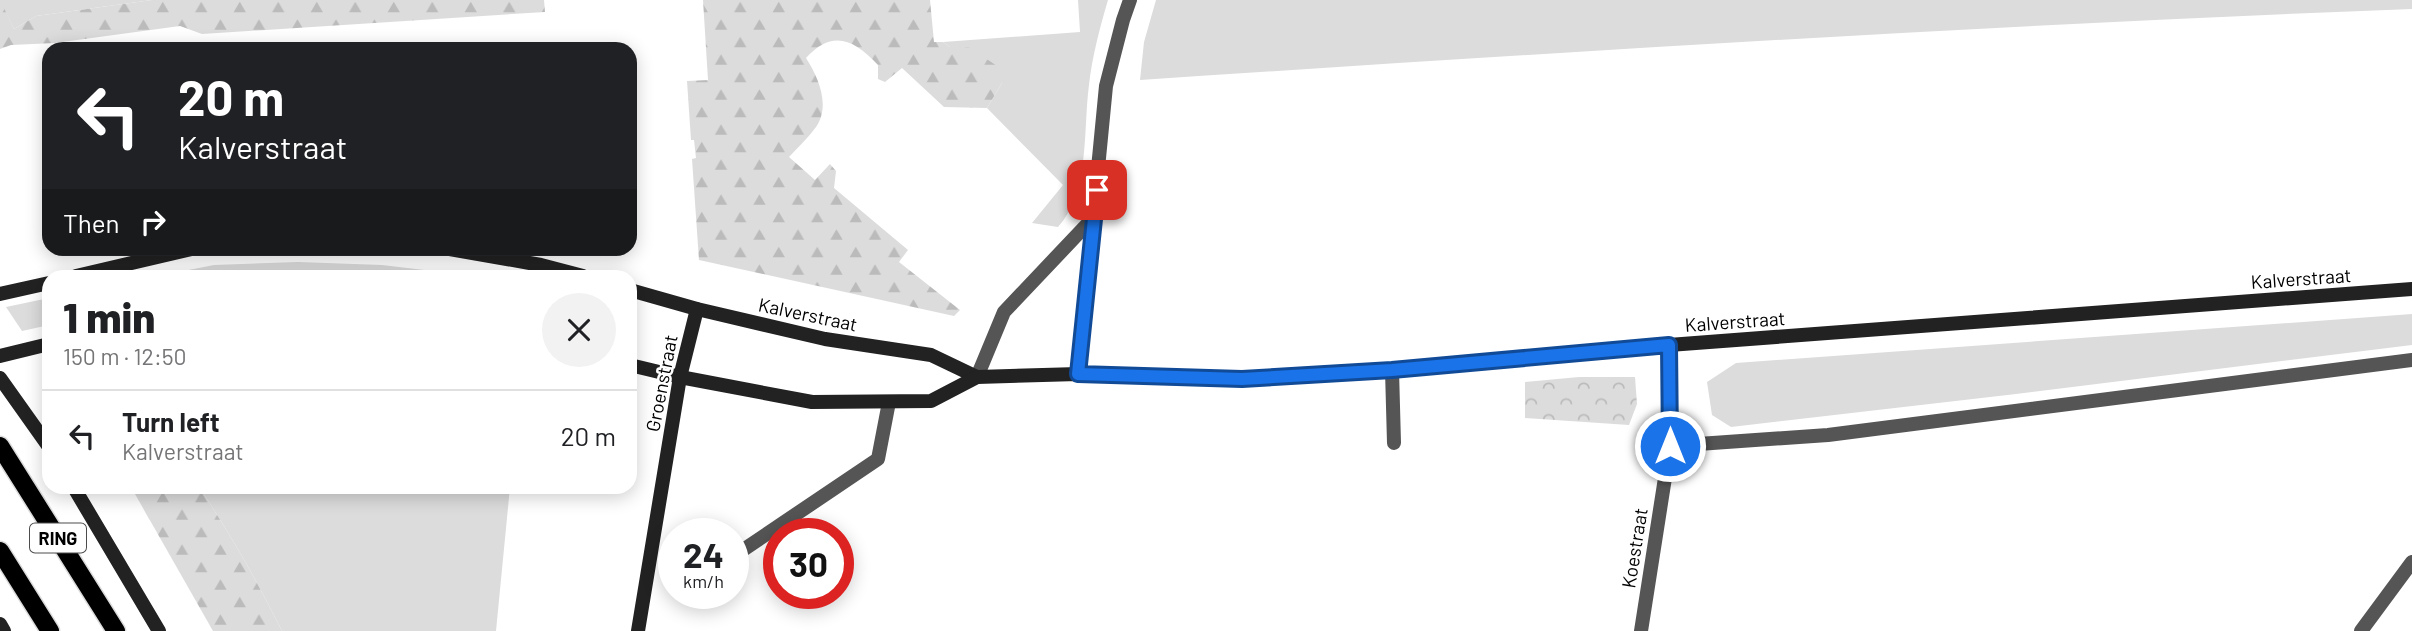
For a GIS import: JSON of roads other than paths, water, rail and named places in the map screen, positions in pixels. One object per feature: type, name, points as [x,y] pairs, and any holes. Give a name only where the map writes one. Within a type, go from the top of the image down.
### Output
[{"type":"main road","name":"RING","points":[[0,446],[116,631]]},
{"type":"main road","name":"RING","points":[[0,551],[50,631]]},
{"type":"street","points":[[1078,374],[1106,86],[1130,0]]},
{"type":"street","points":[[977,377],[1004,312],[1094,217]]},
{"type":"street","points":[[102,270],[162,256]]},
{"type":"street","points":[[490,256],[560,270]]},
{"type":"street","points":[[0,294],[42,285]]},
{"type":"street","name":"Kalverstraat","points":[[637,367],[812,402],[931,401],[977,377],[1078,374],[1242,379],[1392,370],[1669,345],[2412,289]]},
{"type":"street","name":"Kalverstraat","points":[[637,292],[825,339],[931,355],[977,377]]},
{"type":"street","name":"Groenstraat","points":[[638,631],[680,377],[697,309]]},
{"type":"street","name":"Koestraat","points":[[1641,631],[1670,446],[1669,345]]},
{"type":"street","points":[[0,356],[42,346]]},
{"type":"street","points":[[1670,446],[1828,435],[2412,360]]},
{"type":"street","points":[[1392,370],[1394,443]]},
{"type":"street","points":[[0,378],[42,437]]},
{"type":"street","points":[[749,546],[877,459],[889,402]]},
{"type":"street","points":[[78,494],[159,631]]},
{"type":"street","points":[[2361,631],[2412,562]]},
{"type":"street","points":[[0,624],[4,631]]}]
